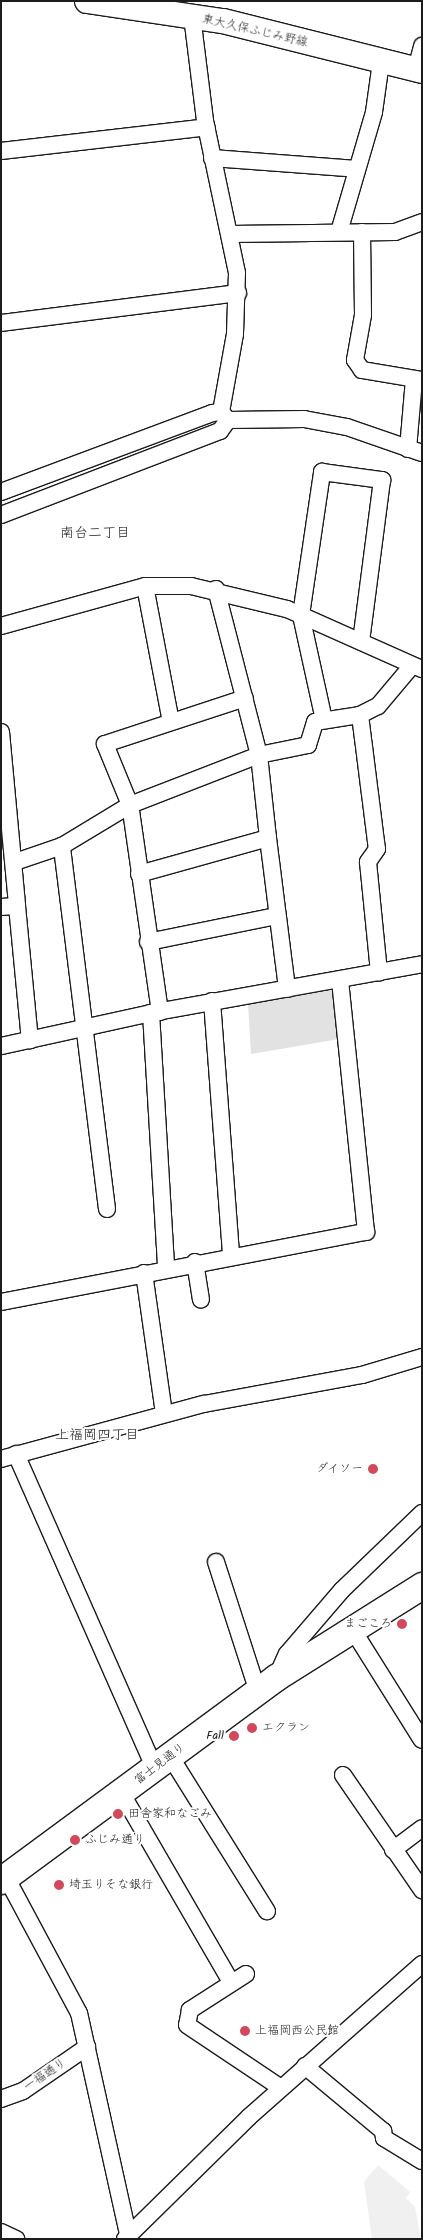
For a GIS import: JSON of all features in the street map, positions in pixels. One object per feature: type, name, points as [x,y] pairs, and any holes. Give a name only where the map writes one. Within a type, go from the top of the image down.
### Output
[{"type":"main road","name":"東大久保ふじみ野線","points":[[87,1],[192,16],[222,11],[381,62],[419,70]]},
{"type":"main road","name":"富士見通り","points":[[4,1879],[122,1794],[162,1762],[267,1685],[351,1627],[422,1586]]},
{"type":"street","points":[[1,514],[220,431],[225,416],[238,293],[230,234],[212,158],[192,16]]},
{"type":"street","points":[[419,70],[422,46]]},
{"type":"street","points":[[339,232],[374,112],[381,62]]},
{"type":"street","points":[[1,151],[207,127]]},
{"type":"street","points":[[212,158],[358,169]]},
{"type":"street","points":[[230,234],[395,232],[422,222]]},
{"type":"street","points":[[1,492],[124,444],[225,416],[304,419],[415,451],[418,380],[362,370],[355,360],[363,315],[362,232]]},
{"type":"street","points":[[1,323],[238,293]]},
{"type":"street","points":[[324,720],[301,615],[322,472],[382,480],[361,642]]},
{"type":"street","points":[[145,586],[171,722]]},
{"type":"street","points":[[1,626],[145,586],[216,589],[301,615],[416,668],[388,698],[360,715],[324,720],[309,731],[308,744],[259,755],[130,804],[62,846],[15,862]]},
{"type":"street","points":[[216,589],[259,755],[276,916],[287,989]]},
{"type":"street","points":[[166,1268],[155,1012],[148,942],[130,804],[105,744],[245,698]]},
{"type":"street","points":[[360,715],[377,849],[368,862],[379,972]]},
{"type":"street","points":[[1,732],[15,862],[9,907],[30,1040]]},
{"type":"street","points":[[139,874],[268,838]]},
{"type":"street","points":[[62,846],[87,1027],[106,1209]]},
{"type":"street","points":[[148,942],[276,916]]},
{"type":"street","points":[[1,1046],[155,1012],[340,981],[422,964]]},
{"type":"street","points":[[1,1302],[195,1262],[366,1232],[340,981]]},
{"type":"street","points":[[212,1002],[231,1256]]},
{"type":"street","points":[[195,1262],[201,1300]]},
{"type":"street","points":[[144,1273],[164,1414]]},
{"type":"street","points":[[267,1911],[162,1762],[9,1457],[164,1414],[271,1389],[362,1376],[422,1358]]},
{"type":"street","points":[[267,1685],[287,1654],[342,1590],[422,1513]]},
{"type":"street","points":[[216,1562],[267,1685]]},
{"type":"street","points":[[351,1627],[422,1740]]},
{"type":"street","points":[[343,1775],[422,1890]]},
{"type":"street","points":[[122,1794],[238,1978],[190,2010],[187,2026],[281,2088]]},
{"type":"street","points":[[393,1850],[422,1828]]},
{"type":"street","points":[[4,1879],[78,2013],[87,2047],[127,2238]]},
{"type":"street","points":[[127,2238],[281,2088],[422,1964]]},
{"type":"street","name":"一福通り","points":[[1,2099],[23,2092],[87,2047]]},
{"type":"street","points":[[305,2066],[382,2131],[384,2138],[422,2161]]},
{"type":"street","points":[[1,2232],[16,2239]]},
{"type":"shaded area","points":[[332,990],[339,1039],[251,1054],[248,1004]]},
{"type":"shaded area","points":[[378,2165],[410,2192],[406,2198],[415,2207],[421,2239],[372,2239],[364,2182]]},
{"type":"place","name":"ダイソー","points":[[373,1469]]},
{"type":"place","name":"まごころ","points":[[402,1624]]},
{"type":"place","name":"エクラン","points":[[252,1728]]},
{"type":"place","name":"Fall","points":[[234,1736]]},
{"type":"place","name":"田舎家和なごみ","points":[[118,1814]]},
{"type":"place","name":"ふじみ通り","points":[[75,1840]]},
{"type":"place","name":"埼玉りそな銀行","points":[[59,1885]]},
{"type":"place","name":"上福岡西公民館","points":[[245,2031]]},
{"type":"district","name":"南台二丁目","points":[[95,533]]},
{"type":"district","name":"上福岡四丁目","points":[[97,1435]]}]
